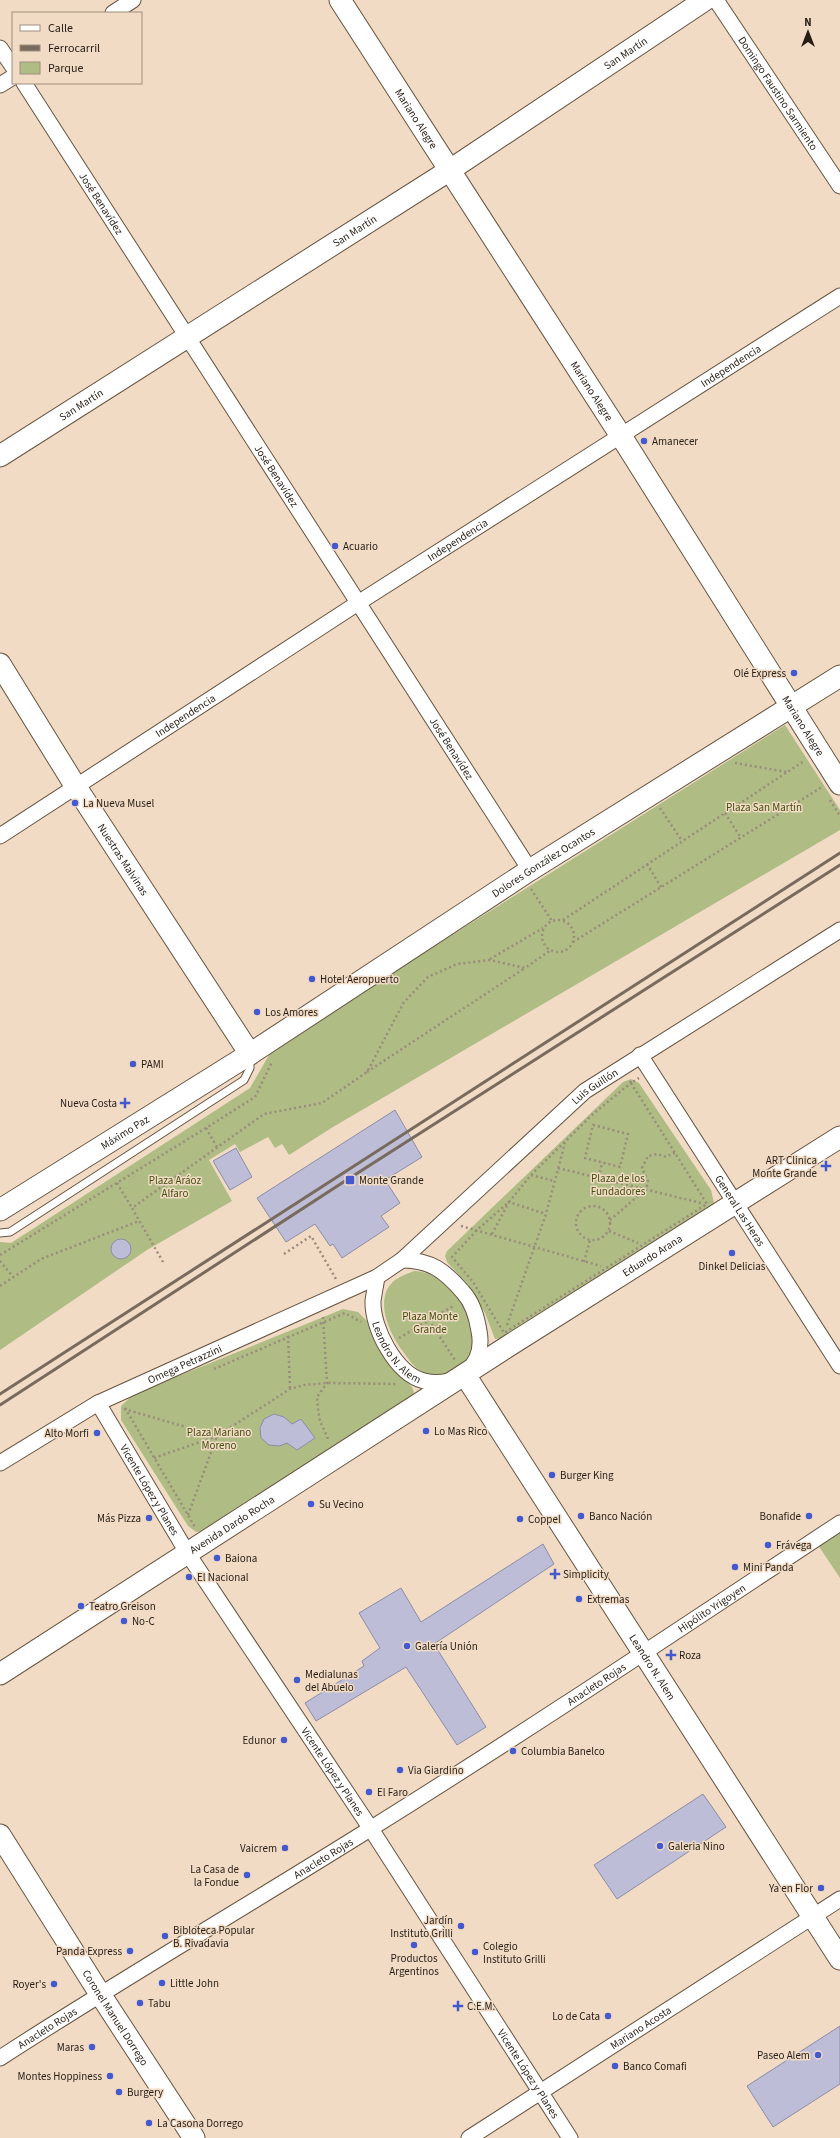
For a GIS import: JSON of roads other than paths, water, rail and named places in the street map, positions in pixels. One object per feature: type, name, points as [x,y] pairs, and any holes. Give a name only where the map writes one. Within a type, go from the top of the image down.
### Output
[{"type":"street","points":[[115,12],[133,0]]},
{"type":"street","name":"Mariano Alegre","points":[[340,0],[621,436],[792,708],[809,759],[829,787]]},
{"type":"street","name":"San Martín","points":[[0,456],[450,170],[705,0]]},
{"type":"street","name":"Domingo Faustino Sarmiento","points":[[716,0],[840,186]]},
{"type":"street","points":[[0,48],[12,66]]},
{"type":"street","points":[[0,85],[12,78]]},
{"type":"street","name":"José Benavídez","points":[[25,84],[358,603],[529,883]]},
{"type":"street","name":"Independencia","points":[[0,836],[358,603],[840,296]]},
{"type":"street","name":"Nuestras Malvinas","points":[[0,664],[76,787],[250,1054]]},
{"type":"street","name":"Dolores González Ocantos","points":[[250,1054],[659,805],[708,759],[792,708],[840,676]]},
{"type":"street","name":"Luis Guillón","points":[[377,1277],[402,1260],[441,1222],[585,1091],[840,930]]},
{"type":"street","name":"Máximo Paz","points":[[0,1210],[250,1054]]},
{"type":"street","name":"General Las Heras","points":[[640,1055],[840,1366]]},
{"type":"street","name":"Eduardo Arana","points":[[462,1371],[507,1339],[840,1137]]},
{"type":"street","points":[[402,1260],[425,1262],[440,1269],[467,1296],[478,1324],[481,1344],[474,1364],[462,1371]]},
{"type":"street","name":"Omega Petrazzini","points":[[0,1463],[98,1403],[377,1277]]},
{"type":"street","name":"Leandro N. Alem","points":[[377,1277],[373,1302],[376,1319],[381,1336],[398,1362],[409,1372],[423,1381],[442,1382],[462,1371],[840,1959]]},
{"type":"street","name":"Avenida Dardo Rocha","points":[[0,1674],[188,1554],[462,1371]]},
{"type":"street","name":"Vicente López y Planes","points":[[98,1403],[188,1554],[371,1829],[570,2138]]},
{"type":"street","name":"Hipólito Yrigoyen","points":[[643,1653],[840,1523]]},
{"type":"street","name":"Anacleto Rojas","points":[[0,2058],[100,1994],[371,1829],[643,1653]]},
{"type":"street","name":"Coronel Manuel Dorrego","points":[[0,1835],[100,1994],[194,2138]]},
{"type":"street","name":"Mariano Acosta","points":[[469,2138],[840,1899]]},
{"type":"lane","points":[[0,1232],[10,1232],[244,1080],[250,1068],[250,1054]]},
{"type":"railway","points":[[0,1394],[840,853]]},
{"type":"railway","points":[[0,1405],[342,1183],[840,865]]},
{"type":"place","name":"Amanecer","points":[[644,441]]},
{"type":"place","name":"Acuario","points":[[335,546]]},
{"type":"place","name":"Olé Express","points":[[794,673]]},
{"type":"place","name":"La Nueva Musel","points":[[75,803]]},
{"type":"place","name":"Hotel Aeropuerto","points":[[312,979]]},
{"type":"place","name":"Los Amores","points":[[257,1012]]},
{"type":"place","name":"PAMI","points":[[133,1064]]},
{"type":"place","name":"Nueva Costa","points":[[125,1103]]},
{"type":"place","name":"ART Clinica Monte Grande","points":[[826,1166]]},
{"type":"place","name":"Monte Grande","points":[[350,1180]]},
{"type":"place","name":"Dinkel Delicias","points":[[732,1253]]},
{"type":"place","name":"Lo Mas Rico","points":[[426,1431]]},
{"type":"place","name":"Alto Morfi","points":[[97,1433]]},
{"type":"place","name":"Burger King","points":[[552,1475]]},
{"type":"place","name":"Su Vecino","points":[[311,1504]]},
{"type":"place","name":"Banco Nación","points":[[581,1516]]},
{"type":"place","name":"Bonafide","points":[[809,1516]]},
{"type":"place","name":"Más Pizza","points":[[149,1518]]},
{"type":"place","name":"Coppel","points":[[520,1519]]},
{"type":"place","name":"Frávega","points":[[768,1545]]},
{"type":"place","name":"Baiona","points":[[217,1558]]},
{"type":"place","name":"Mini Panda","points":[[735,1567]]},
{"type":"place","name":"Simplicity","points":[[555,1574]]},
{"type":"place","name":"El Nacional","points":[[189,1577]]},
{"type":"place","name":"Extremas","points":[[579,1599]]},
{"type":"place","name":"Teatro Greison","points":[[81,1606]]},
{"type":"place","name":"No-C","points":[[124,1621]]},
{"type":"place","name":"Galería Unión","points":[[407,1646]]},
{"type":"place","name":"Roza","points":[[671,1655]]},
{"type":"place","name":"Medialunas del Abuelo","points":[[297,1680]]},
{"type":"place","name":"Edunor","points":[[284,1740]]},
{"type":"place","name":"Columbia Banelco","points":[[513,1751]]},
{"type":"place","name":"Via Giardino","points":[[400,1770]]},
{"type":"place","name":"El Faro","points":[[369,1792]]},
{"type":"place","name":"Galeria Nino","points":[[660,1846]]},
{"type":"place","name":"Vaicrem","points":[[285,1848]]},
{"type":"place","name":"La Casa de la Fondue","points":[[247,1875]]},
{"type":"place","name":"Ya en Flor","points":[[821,1888]]},
{"type":"place","name":"Jardín Instituto Grilli","points":[[461,1926]]},
{"type":"place","name":"Bibloteca Popular B. Rivadavia","points":[[165,1936]]},
{"type":"place","name":"Productos Argentinos","points":[[414,1945]]},
{"type":"place","name":"Panda Express","points":[[130,1951]]},
{"type":"place","name":"Colegio Instituto Grilli","points":[[475,1952]]},
{"type":"place","name":"Little John","points":[[162,1983]]},
{"type":"place","name":"Royer's","points":[[54,1984]]},
{"type":"place","name":"Tabu","points":[[140,2003]]},
{"type":"place","name":"C.E.M.","points":[[458,2006]]},
{"type":"place","name":"Lo de Cata","points":[[608,2016]]},
{"type":"place","name":"Maras","points":[[92,2047]]},
{"type":"place","name":"Paseo Alem","points":[[818,2055]]},
{"type":"place","name":"Banco Comafi","points":[[615,2066]]},
{"type":"place","name":"Montes Hoppiness","points":[[110,2076]]},
{"type":"place","name":"Burgery","points":[[119,2092]]},
{"type":"place","name":"La Casona Dorrego","points":[[149,2123]]},
{"type":"park label","name":"Plaza San Martín","points":[[764,807]]},
{"type":"park label","name":"Plaza de los Fundadores","points":[[618,1184]]},
{"type":"park label","name":"Plaza Aráoz Alfaro","points":[[175,1186]]},
{"type":"park label","name":"Plaza Monte Grande","points":[[430,1322]]},
{"type":"park label","name":"Plaza Mariano Moreno","points":[[219,1438]]}]
